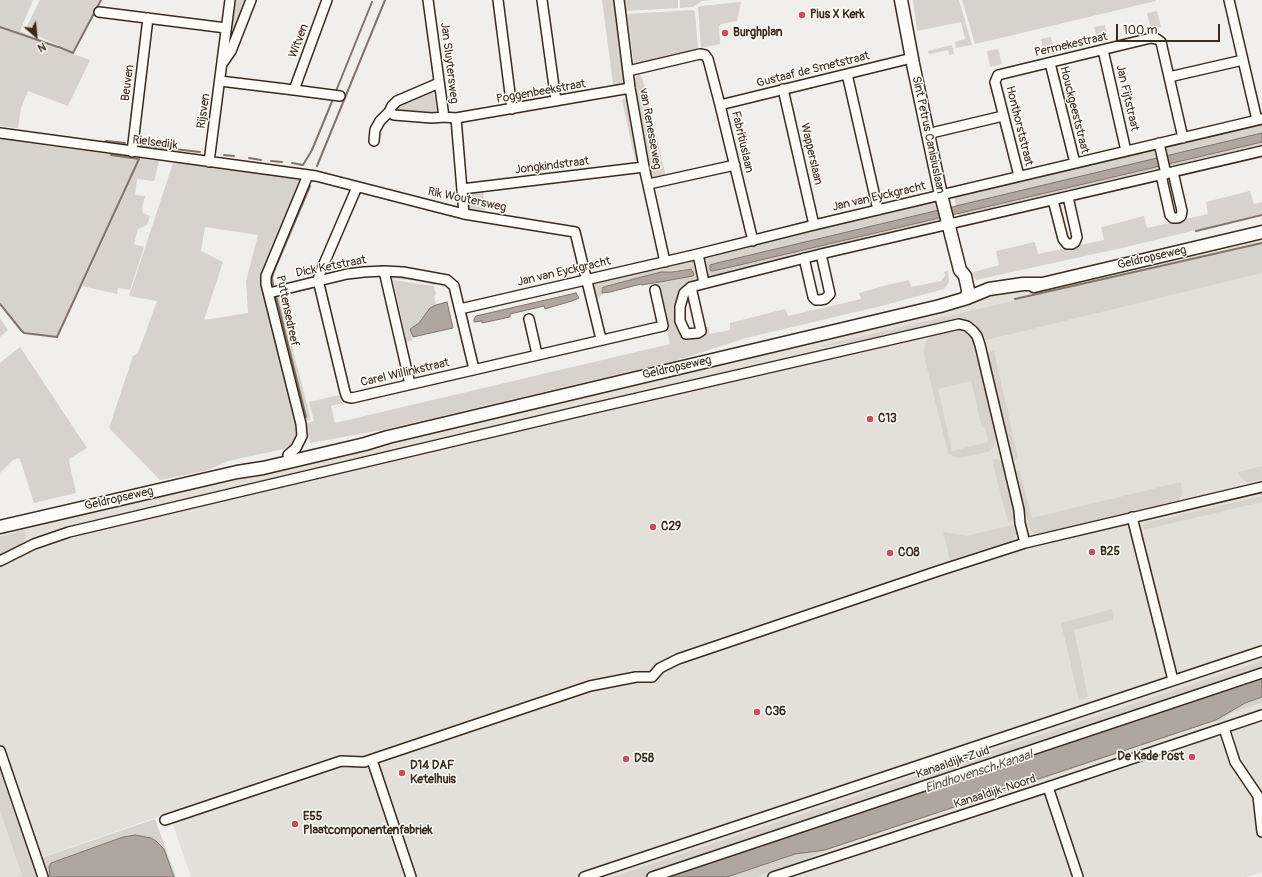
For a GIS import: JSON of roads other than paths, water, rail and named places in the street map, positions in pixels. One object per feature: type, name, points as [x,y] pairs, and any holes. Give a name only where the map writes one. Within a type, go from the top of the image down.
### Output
[{"type":"main road","name":"Sint Petrus Canisiuslaan","points":[[901,0],[942,199],[960,270],[958,278],[961,291],[967,298]]},
{"type":"main road","name":"Geldropseweg","points":[[0,527],[122,495],[263,468],[365,444],[388,437],[967,298],[989,289],[1023,284],[1042,284],[1262,232]]},
{"type":"main road","name":"Geldropseweg","points":[[237,472],[262,462],[288,455],[364,439],[388,437]]},
{"type":"street","name":"Rijsven","points":[[209,162],[230,0]]},
{"type":"street","name":"Rijsven","points":[[222,64],[231,52],[251,0]]},
{"type":"street","name":"Witven","points":[[294,90],[327,0]]},
{"type":"street","name":"Jan Sluytersweg","points":[[428,0],[444,117],[456,118],[464,214]]},
{"type":"street","points":[[498,0],[512,109]]},
{"type":"street","points":[[542,0],[556,101]]},
{"type":"street","name":"van Renesseweg","points":[[619,0],[630,88],[644,167],[649,184],[665,262]]},
{"type":"street","points":[[1229,0],[1243,60],[1260,119]]},
{"type":"street","points":[[99,12],[226,28]]},
{"type":"street","name":"Beuven","points":[[132,152],[148,18]]},
{"type":"street","name":"Permekestraat","points":[[995,82],[998,75],[1151,38],[1160,42],[1169,77]]},
{"type":"street","name":"Jan Fijtstraat","points":[[1103,50],[1126,151]]},
{"type":"street","name":"Fabritiuslaan","points":[[628,71],[700,54],[705,55],[708,60],[720,105],[753,241]]},
{"type":"street","name":"Gustaaf de Smetstraat","points":[[720,105],[912,58]]},
{"type":"street","points":[[1184,138],[1169,77],[1243,60]]},
{"type":"street","name":"Houckgeeststraat","points":[[1050,63],[1075,163]]},
{"type":"street","points":[[847,74],[878,210]]},
{"type":"street","points":[[220,81],[340,96]]},
{"type":"street","name":"Honthorststraat","points":[[995,82],[1019,176]]},
{"type":"street","points":[[374,141],[375,130],[380,121],[398,100],[439,83]]},
{"type":"street","name":"Poggenbeekstraat","points":[[456,118],[630,88]]},
{"type":"street","name":"Wapperslaan","points":[[783,89],[814,225]]},
{"type":"street","points":[[389,112],[394,116],[432,118],[444,117]]},
{"type":"street","points":[[928,134],[1003,116]]},
{"type":"street","name":"Jan van Eyckgracht","points":[[460,309],[665,262],[878,210],[942,199],[1019,176],[1126,151],[1160,146],[1184,138],[1260,119]]},
{"type":"street","name":"Rielsedijk","points":[[0,133],[308,175]]},
{"type":"street","points":[[1160,146],[1166,173]]},
{"type":"street","points":[[691,287],[948,222],[1068,197],[1262,151]]},
{"type":"street","points":[[649,184],[735,165]]},
{"type":"street","name":"Jongkindstraat","points":[[462,189],[644,167]]},
{"type":"street","name":"Rik Woutersweg","points":[[308,175],[464,214],[575,232],[587,279]]},
{"type":"street","name":"Puttensedreef","points":[[288,455],[296,448],[302,436],[301,424],[266,280],[267,271],[308,175]]},
{"type":"street","points":[[318,280],[357,187]]},
{"type":"street","points":[[1053,200],[1063,239],[1067,244],[1072,244],[1075,242],[1077,237],[1068,197]]},
{"type":"street","points":[[698,254],[704,283]]},
{"type":"street","points":[[804,258],[813,297],[816,300],[825,299],[830,294],[821,254]]},
{"type":"street","points":[[384,271],[410,384]]},
{"type":"street","name":"Dick Ketstraat","points":[[269,293],[347,274],[384,271],[419,274],[447,280],[454,286],[474,369]]},
{"type":"street","points":[[587,279],[601,339]]},
{"type":"street","name":"Carel Willinkstraat","points":[[318,280],[345,392],[348,397],[352,398],[601,339],[663,326],[655,290]]},
{"type":"street","points":[[529,319],[538,354]]},
{"type":"street","points":[[0,561],[34,544],[69,532],[581,411],[959,324],[966,326],[973,331],[980,345],[1019,510],[1020,523],[1028,542]]},
{"type":"street","points":[[165,820],[341,761],[364,762],[372,760],[590,686],[636,677],[652,677],[660,668],[678,659],[1028,542],[1262,487]]},
{"type":"street","points":[[1132,517],[1173,680]]},
{"type":"street","points":[[584,877],[1262,651]]},
{"type":"street","name":"Kanaaldijk-Zuid","points":[[652,877],[1262,672]]},
{"type":"street","name":"Kanaaldijk-Noord","points":[[773,877],[1262,715]]},
{"type":"street","points":[[1224,728],[1235,762],[1258,796],[1262,832]]},
{"type":"street","points":[[0,751],[43,877]]},
{"type":"street","points":[[372,760],[411,877]]},
{"type":"street","points":[[1048,787],[1078,877]]},
{"type":"waterway","points":[[59,47],[73,53],[101,0]]},
{"type":"waterway","points":[[317,166],[385,0]]},
{"type":"waterway","points":[[336,91],[372,2]]},
{"type":"waterway","points":[[0,27],[58,47]]},
{"type":"waterway","points":[[292,163],[303,165],[312,150],[333,99]]},
{"type":"waterway","points":[[106,141],[125,143]]},
{"type":"waterway","points":[[140,145],[200,152]]},
{"type":"waterway","points":[[0,304],[24,333],[57,337],[139,159],[111,155]]},
{"type":"waterway","points":[[224,155],[234,156]]},
{"type":"waterway","points":[[249,158],[261,160]]},
{"type":"waterway","points":[[271,161],[282,162]]},
{"type":"waterway","points":[[273,285],[272,278],[274,271],[310,186]]},
{"type":"waterway","points":[[1196,231],[1262,215]]},
{"type":"waterway","points":[[1015,299],[1262,243]]},
{"type":"waterway","points":[[283,294],[311,288]]},
{"type":"waterway","points":[[279,295],[276,296],[306,417]]},
{"type":"place","name":"Pius X Kerk","points":[[802,15]]},
{"type":"place","name":"Burghplan","points":[[725,33]]},
{"type":"place","name":"C13","points":[[870,419]]},
{"type":"place","name":"C29","points":[[653,527]]},
{"type":"place","name":"B25","points":[[1092,552]]},
{"type":"place","name":"C08","points":[[890,553]]},
{"type":"place","name":"C36","points":[[757,712]]},
{"type":"place","name":"De Kade Post","points":[[1192,757]]},
{"type":"place","name":"D58","points":[[626,759]]},
{"type":"place","name":"D14 DAF Ketelhuis","points":[[402,773]]},
{"type":"place","name":"E55 Plaatcomponentenfabriek","points":[[295,824]]},
{"type":"water label","name":"Eindhovensch Kanaal","points":[[979,772]]}]
